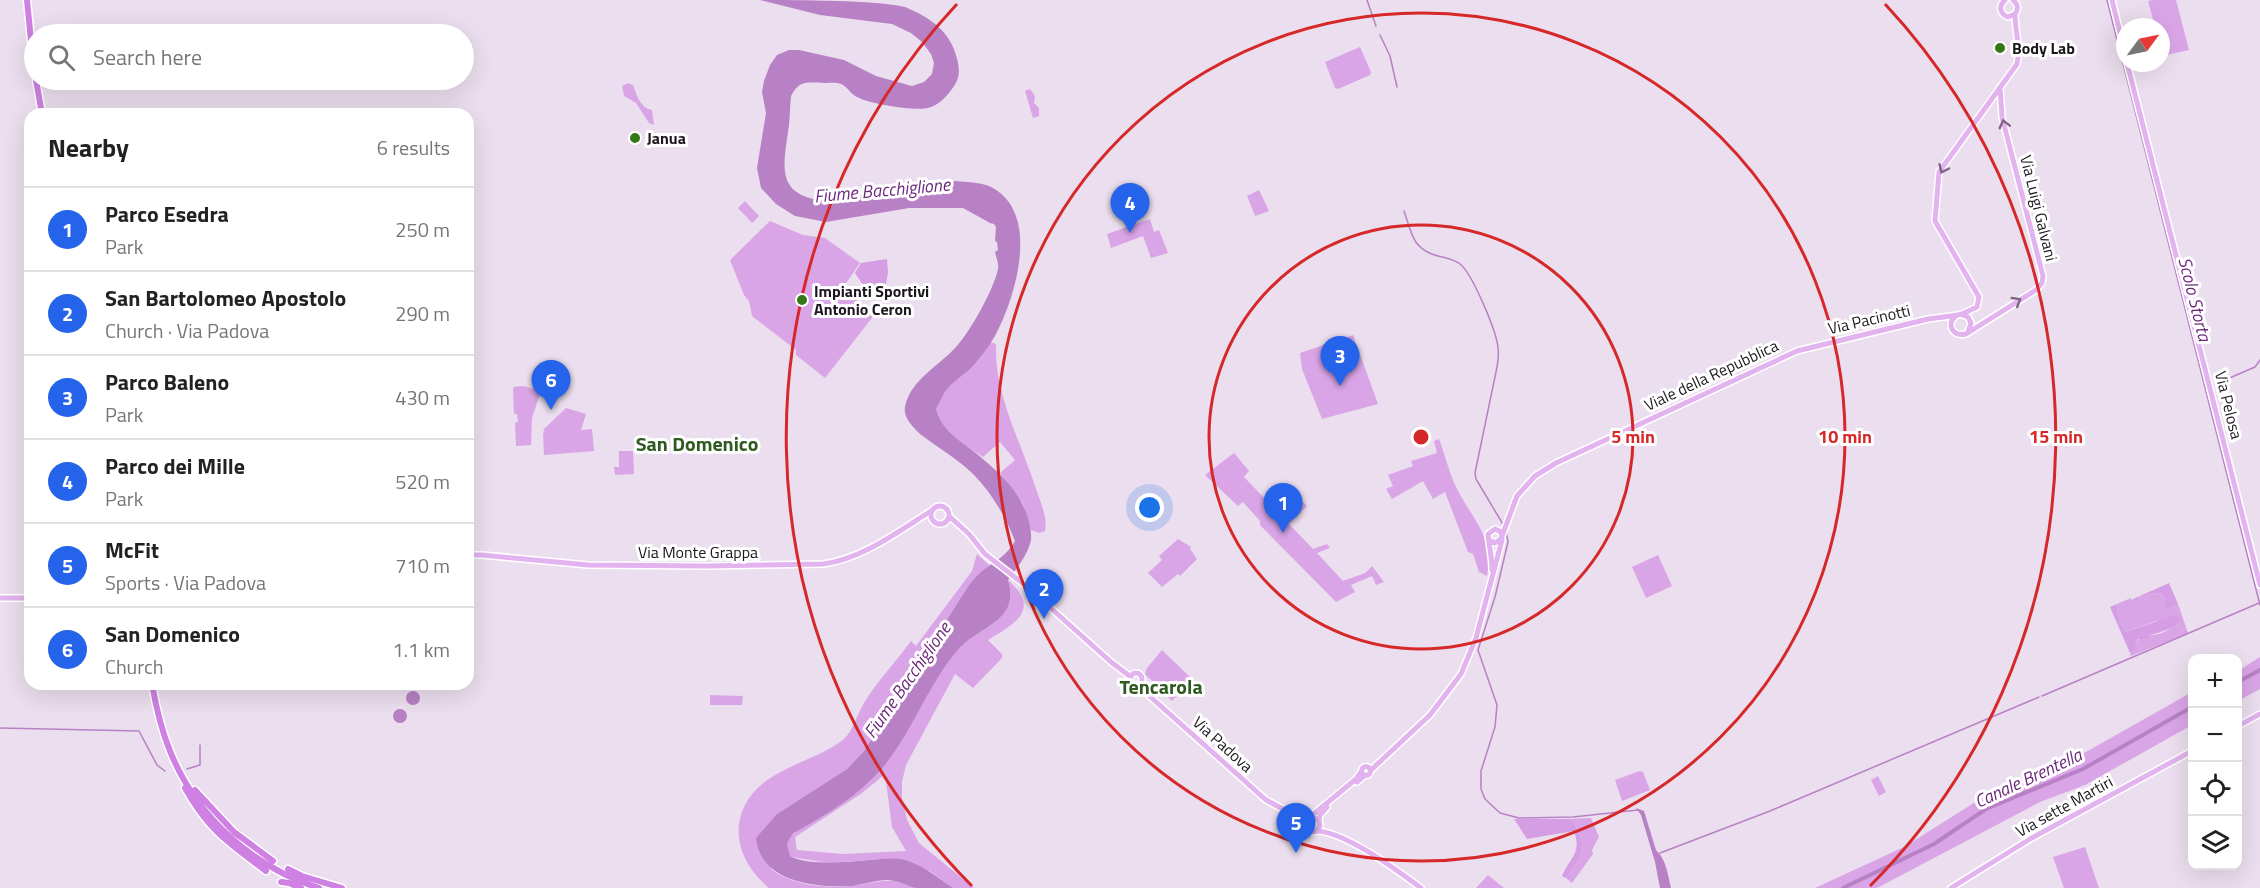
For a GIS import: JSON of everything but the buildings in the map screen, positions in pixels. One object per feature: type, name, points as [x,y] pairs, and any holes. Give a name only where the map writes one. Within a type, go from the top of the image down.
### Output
[{"type":"highway","points":[[27,0],[29,24]]},
{"type":"highway","points":[[38,90],[41,108]]},
{"type":"highway","points":[[153,690],[159,720],[177,774],[204,820],[232,847],[266,871]]},
{"type":"highway","points":[[170,752],[184,780],[204,810],[231,838],[254,856],[302,885]]},
{"type":"highway","points":[[170,752],[196,793],[220,819],[242,840],[273,861]]},
{"type":"highway","points":[[288,869],[302,876],[342,888]]},
{"type":"highway","points":[[281,882],[319,888]]},
{"type":"main road","points":[[1950,326],[1953,317],[1978,305],[1979,297],[1935,221],[1939,172],[2017,64],[2020,48],[2015,28],[2015,14],[2018,7],[2013,0]]},
{"type":"main road","points":[[2112,0],[2116,18]]},
{"type":"main road","points":[[2004,1],[2001,12],[2008,17],[2015,28]]},
{"type":"main road","points":[[2008,17],[2015,14]]},
{"type":"main road","name":"Via Pelosa","points":[[2129,72],[2260,582]]},
{"type":"main road","name":"Via Luigi Galvani","points":[[1968,332],[2036,290],[2042,283],[2043,276],[2002,117],[2000,87]]},
{"type":"main road","points":[[1960,314],[1968,317],[1971,323],[1968,332],[1958,335],[1950,326],[1941,321],[1928,320],[1960,314]]},
{"type":"main road","name":"Via Pacinotti","points":[[1816,345],[1928,320]]},
{"type":"main road","name":"Viale della Repubblica","points":[[1309,817],[1430,715],[1456,683],[1476,638],[1502,538],[1503,526],[1521,491],[1544,469],[1754,369],[1816,345]]},
{"type":"main road","points":[[943,524],[949,516],[948,512],[938,506],[931,511],[932,520],[936,524],[959,527]]},
{"type":"main road","name":"Via Monte Grappa","points":[[474,555],[588,565],[823,564],[850,557],[918,521],[931,511]]},
{"type":"main road","name":"Via Padova","points":[[949,516],[969,534],[985,554],[1131,677],[1133,684],[1139,684]]},
{"type":"main road","name":"Via Monte Grappa","points":[[918,521],[932,520]]},
{"type":"main road","name":"Viale della Repubblica","points":[[1492,576],[1489,532],[1503,526]]},
{"type":"main road","points":[[1489,540],[1495,543],[1502,538]]},
{"type":"main road","points":[[0,598],[24,598]]},
{"type":"main road","name":"Via Padova","points":[[1131,677],[1134,674],[1140,675],[1142,680],[1139,684]]},
{"type":"main road","name":"Via Padova","points":[[1139,684],[1143,691],[1259,794],[1296,816],[1308,831],[1326,832],[1388,864],[1421,888]]},
{"type":"main road","points":[[2242,724],[2260,714]]},
{"type":"main road","name":"Via sette Martiri","points":[[1951,888],[2030,839],[2188,754]]},
{"type":"main road","name":"Viale della Repubblica","points":[[1319,822],[1324,810],[1366,771]]},
{"type":"main road","name":"Via Padova","points":[[1296,816],[1315,817],[1326,832]]},
{"type":"main road","points":[[1304,824],[1309,817]]},
{"type":"main road","points":[[1316,831],[1319,822]]},
{"type":"shaded area","points":[[760,0],[814,0],[905,7],[938,26],[950,40],[958,63],[957,82],[947,95],[936,105],[921,109],[863,100],[837,83],[801,84],[791,96],[785,153],[786,176],[790,185],[797,192],[809,198],[826,201],[954,181],[973,182],[991,187],[1006,199],[1016,215],[1020,234],[1020,256],[1011,299],[1004,318],[985,351],[972,367],[947,389],[936,409],[950,433],[1008,483],[1027,514],[1031,542],[1008,580],[1009,605],[996,622],[966,642],[957,651],[884,766],[852,796],[794,833],[788,844],[791,857],[810,862],[904,860],[914,863],[953,888],[916,888],[889,880],[853,886],[807,884],[792,880],[768,865],[760,853],[756,838],[777,814],[847,769],[864,751],[967,588],[1015,541],[997,505],[980,481],[961,463],[920,434],[909,422],[905,411],[908,397],[913,389],[962,340],[987,299],[998,269],[995,252],[998,250],[995,241],[996,227],[963,208],[909,208],[826,222],[795,216],[776,204],[761,188],[757,168],[766,113],[762,92],[770,65],[777,55],[789,50],[799,50],[844,60],[876,76],[912,86],[924,82],[932,74],[934,63],[931,54],[922,42],[911,33],[892,24],[820,15]]},
{"type":"shaded area","points":[[2176,0],[2189,50],[2170,54],[2170,18],[2153,18],[2148,1]]},
{"type":"shaded area","points":[[1360,47],[1371,72],[1370,75],[1338,89],[1335,88],[1325,62]]},
{"type":"shaded area","points":[[628,83],[633,85],[642,104],[652,110],[654,125],[649,123],[636,103],[624,96],[622,86]]},
{"type":"shaded area","points":[[1030,89],[1035,96],[1034,103],[1039,108],[1039,116],[1033,118],[1025,91]]},
{"type":"shaded area","points":[[1259,190],[1269,211],[1255,216],[1247,196]]},
{"type":"shaded area","points":[[745,201],[759,216],[752,223],[738,208]]},
{"type":"shaded area","points":[[1150,219],[1154,232],[1159,230],[1168,253],[1151,258],[1143,236],[1111,248],[1107,234]]},
{"type":"shaded area","name":"Impianti Sportivi Antonio Ceron","points":[[770,221],[803,235],[825,238],[860,263],[842,289],[875,314],[825,378],[796,355],[796,350],[752,316],[749,301],[744,295],[730,260]]},
{"type":"shaded area","points":[[887,259],[886,284],[873,289],[865,288],[855,273],[861,263]]},
{"type":"shaded area","points":[[1353,335],[1378,404],[1322,419],[1302,369],[1300,353]]},
{"type":"shaded area","points":[[990,342],[996,344],[999,380],[1009,416],[1044,514],[1045,531],[1039,533],[1031,530],[1023,504],[1000,473],[1015,460],[1000,442],[983,457],[949,431],[936,409],[947,388],[972,367]]},
{"type":"shaded area","points":[[523,386],[541,391],[532,418],[531,445],[516,446],[515,423],[518,422],[517,414],[514,414],[513,389]]},
{"type":"shaded area","points":[[566,408],[586,414],[581,430],[592,429],[594,451],[544,455],[543,433],[545,432],[543,430]]},
{"type":"shaded area","points":[[1439,439],[1456,487],[1485,539],[1488,550],[1487,576],[1479,572],[1473,554],[1468,552],[1445,492],[1433,499],[1423,481],[1392,499],[1386,489],[1393,486],[1388,475],[1413,466],[1411,461],[1437,453],[1434,441]]},
{"type":"shaded area","points":[[619,451],[633,451],[634,474],[615,475],[614,467],[619,467]]},
{"type":"shaded area","points":[[1234,453],[1249,471],[1244,477],[1271,505],[1289,488],[1307,506],[1289,524],[1313,549],[1327,544],[1330,548],[1317,553],[1343,581],[1365,573],[1372,566],[1384,582],[1376,585],[1372,576],[1351,585],[1355,592],[1336,602],[1260,525],[1260,521],[1243,502],[1238,506],[1205,475]]},
{"type":"shaded area","points":[[1178,539],[1191,547],[1197,559],[1180,576],[1178,574],[1162,587],[1148,573],[1162,560],[1159,556]]},
{"type":"shaded area","points":[[977,554],[991,567],[980,573],[967,588],[864,751],[847,769],[777,814],[771,869],[780,875],[809,885],[852,886],[892,881],[916,888],[769,888],[756,875],[740,845],[741,814],[748,800],[759,786],[775,775],[828,750],[844,739],[875,687],[911,641],[916,646],[972,571]]},
{"type":"shaded area","points":[[1658,555],[1672,586],[1646,598],[1632,567]]},
{"type":"shaded area","points":[[1008,580],[1023,600],[1020,615],[1015,622],[988,640],[1002,654],[1002,658],[973,688],[955,674],[906,765],[902,782],[902,798],[907,820],[919,843],[974,888],[953,888],[930,871],[883,859],[829,863],[791,857],[787,849],[789,838],[852,796],[871,780],[896,749],[945,666],[966,642],[996,622],[1009,605]],"holes":[[[885,774],[892,827],[906,851],[844,854],[797,850],[795,837],[862,793]]]},
{"type":"shaded area","points":[[2169,583],[2178,604],[2167,610],[2163,595],[2156,593],[2140,597],[2137,602],[2131,600]]},
{"type":"shaded area","points":[[2156,593],[2163,595],[2167,610],[2178,604],[2188,633],[2131,656],[2130,653],[2135,651],[2135,643],[2138,640],[2162,633],[2179,624],[2156,621],[2125,632],[2118,615],[2117,604],[2131,598],[2131,600],[2138,601],[2140,597]]},
{"type":"shaded area","points":[[2117,604],[2118,615],[2125,632],[2176,615],[2181,621],[2146,639],[2138,639],[2135,643],[2135,651],[2130,653],[2110,607]]},
{"type":"shaded area","points":[[1162,650],[1192,679],[1172,701],[1145,674],[1147,668]]},
{"type":"shaded area","points":[[2260,657],[2260,689],[2242,699],[2242,668]]},
{"type":"shaded area","points":[[413,691],[418,693],[420,698],[418,703],[413,705],[408,703],[406,698],[408,693]]},
{"type":"shaded area","points":[[2188,694],[2188,727],[2085,785],[2040,802],[1877,888],[1815,888],[1904,847],[1996,789],[2086,752]]},
{"type":"shaded area","points":[[710,695],[743,696],[742,705],[710,705]]},
{"type":"shaded area","points":[[400,709],[405,711],[407,716],[405,721],[400,723],[395,721],[393,716],[395,711]]},
{"type":"shaded area","points":[[1643,772],[1650,790],[1622,801],[1615,780]]},
{"type":"shaded area","points":[[1878,776],[1886,792],[1879,796],[1871,780]]},
{"type":"shaded area","points":[[1636,808],[1644,811],[1656,850],[1666,867],[1671,888],[1660,888],[1641,815]]},
{"type":"shaded area","points":[[1591,818],[1599,837],[1592,850],[1593,854],[1572,883],[1566,878],[1577,862],[1582,843],[1571,819]]},
{"type":"shaded area","points":[[1514,819],[1571,819],[1580,836],[1582,849],[1577,862],[1566,878],[1562,876],[1577,845],[1574,831],[1527,839]]},
{"type":"shaded area","points":[[2085,847],[2099,888],[2064,888],[2053,857]]},
{"type":"shaded area","points":[[1488,875],[1504,888],[1476,888]]},
{"type":"waterway","points":[[1367,0],[1376,26]]},
{"type":"waterway","name":"Scolo Storta","points":[[2107,0],[2260,605]]},
{"type":"waterway","points":[[1380,35],[1390,56],[1397,87]]},
{"type":"waterway","points":[[1404,211],[1411,234],[1418,245],[1429,253],[1455,261],[1465,270],[1483,303],[1497,340],[1498,362],[1475,473],[1476,479],[1504,526]]},
{"type":"waterway","points":[[2218,383],[2255,367],[2260,360]]},
{"type":"waterway","points":[[1506,531],[1508,542],[1495,597],[1478,650],[1497,705],[1495,727],[1481,771],[1481,789],[1485,799],[1500,813],[1519,818],[1573,817],[1638,810]]},
{"type":"waterway","points":[[2042,696],[2259,603]]},
{"type":"waterway","name":"Canale Brentella","points":[[2242,680],[2260,670]]},
{"type":"waterway","points":[[1660,853],[1770,811],[2039,697]]},
{"type":"waterway","name":"Canale Brentella","points":[[1843,888],[1934,844],[1986,809],[2083,769],[2190,708]]},
{"type":"waterway","points":[[0,728],[139,731],[157,765],[165,771]]},
{"type":"waterway","points":[[187,769],[200,765],[200,745]]},
{"type":"place","name":"Body Lab","points":[[2000,48]]},
{"type":"place","name":"Janua","points":[[635,138]]},
{"type":"place","name":"Parco dei Mille","points":[[1130,233]]},
{"type":"place","name":"Impianti Sportivi Antonio Ceron","points":[[802,300]]},
{"type":"place","name":"Parco Baleno","points":[[1340,386]]},
{"type":"place","name":"San Domenico","points":[[551,410]]},
{"type":"place","name":"Parco Esedra","points":[[1283,533]]},
{"type":"place","name":"San Bartolomeo Apostolo","points":[[1044,619]]},
{"type":"place","name":"McFit","points":[[1296,853]]},
{"type":"district","name":"San Domenico","points":[[697,443]]},
{"type":"district","name":"Tencarola","points":[[1161,686]]},
{"type":"water label","name":"Fiume Bacchiglione","points":[[882,190]]},
{"type":"water label","name":"Fiume Bacchiglione","points":[[907,680]]}]
